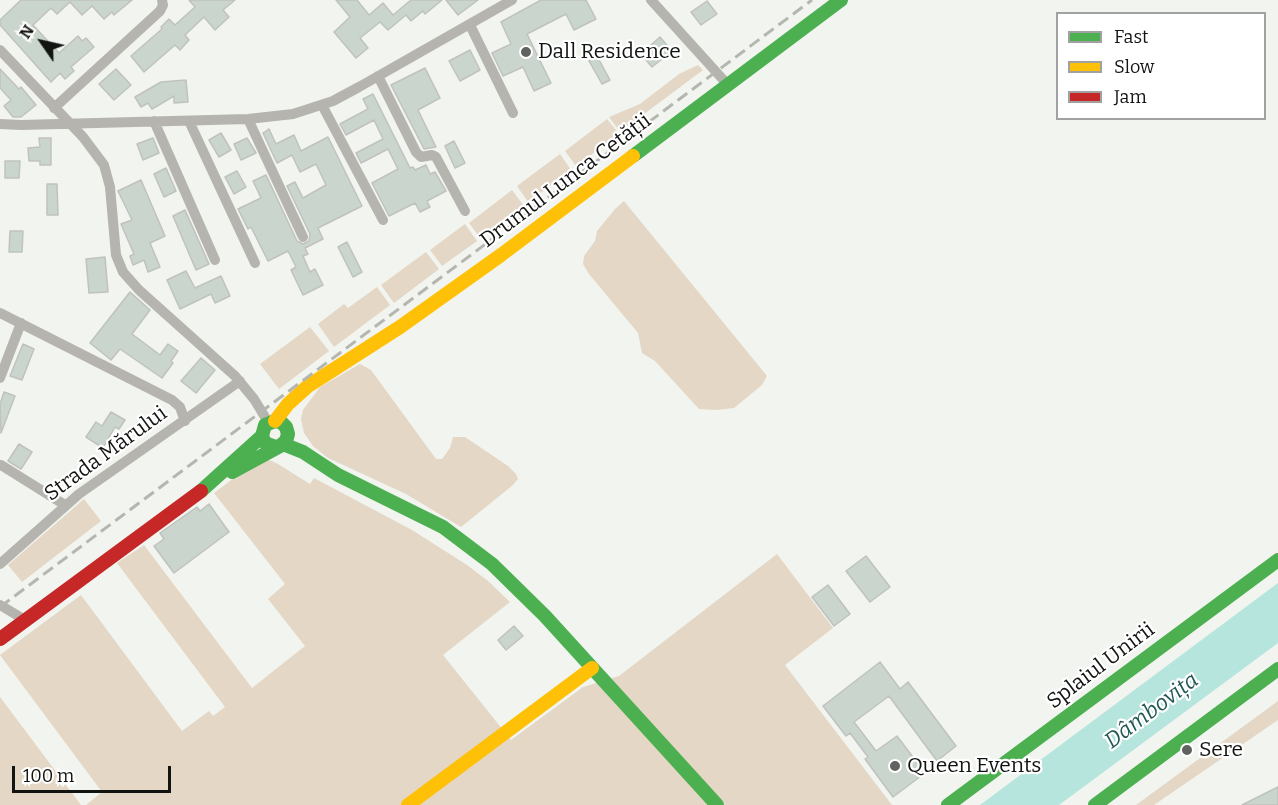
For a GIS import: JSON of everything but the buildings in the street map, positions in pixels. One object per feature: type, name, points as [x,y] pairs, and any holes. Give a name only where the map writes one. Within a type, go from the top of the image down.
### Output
[{"type":"street","points":[[54,108],[160,11],[163,5],[162,0]]},
{"type":"street","points":[[0,124],[248,119],[293,114],[321,105],[378,76],[512,0]]},
{"type":"street","points":[[651,0],[728,86]]},
{"type":"street","name":"Drumul Lunca Cetății","points":[[0,639],[279,433],[288,404],[308,386],[449,293],[841,0]]},
{"type":"street","points":[[470,25],[513,113]]},
{"type":"street","points":[[0,50],[98,156],[107,175],[116,255],[123,272],[140,290],[240,381],[279,433],[303,452],[330,470],[424,517],[463,540],[492,564],[527,597],[717,805]]},
{"type":"street","points":[[378,76],[416,152],[421,157],[432,155],[436,157],[465,211]]},
{"type":"street","points":[[321,105],[383,220]]},
{"type":"street","points":[[248,119],[303,237]]},
{"type":"street","points":[[189,120],[255,263]]},
{"type":"street","points":[[154,121],[215,260]]},
{"type":"street","points":[[0,313],[172,400],[180,407],[185,421]]},
{"type":"street","points":[[0,378],[21,323]]},
{"type":"street","name":"Strada Mărului","points":[[0,564],[64,505],[240,381]]},
{"type":"street","name":"Drumul Lunca Cetății","points":[[208,486],[262,436],[263,428],[279,433]]},
{"type":"street","points":[[1,465],[64,505]]},
{"type":"street","name":"Splaiul Unirii","points":[[948,805],[1278,560]]},
{"type":"street","points":[[0,605],[25,620]]},
{"type":"street","points":[[408,805],[592,668]]},
{"type":"street","points":[[1095,805],[1278,669]]},
{"type":"shaded area","points":[[698,65],[703,70],[620,132],[609,117],[640,104],[679,74]]},
{"type":"shaded area","points":[[607,119],[619,134],[576,166],[565,151]]},
{"type":"shaded area","points":[[560,154],[571,170],[528,202],[517,186]]},
{"type":"shaded area","points":[[512,190],[524,206],[480,238],[469,223]]},
{"type":"shaded area","points":[[624,201],[767,376],[762,385],[734,408],[699,409],[655,361],[642,353],[638,333],[583,264],[584,256],[595,241],[597,231]]},
{"type":"shaded area","points":[[465,224],[477,241],[442,266],[430,250]]},
{"type":"shaded area","points":[[426,252],[439,269],[394,303],[381,285]]},
{"type":"shaded area","points":[[377,287],[390,305],[334,347],[318,324],[344,304],[348,308]]},
{"type":"shaded area","points":[[310,327],[329,351],[279,389],[260,364]]},
{"type":"shaded area","points":[[360,364],[371,370],[436,459],[442,459],[450,448],[453,437],[465,437],[508,466],[518,479],[461,527],[406,494],[328,458],[313,446],[304,433],[301,419],[303,410],[320,387]]},
{"type":"shaded area","points":[[267,459],[310,484],[314,478],[412,530],[467,565],[510,602],[443,655],[511,740],[583,687],[619,676],[777,554],[833,628],[785,665],[892,805],[86,805],[102,792],[0,655],[81,595],[182,731],[209,711],[213,716],[225,707],[117,563],[144,545],[252,688],[305,646],[268,599],[285,584],[214,493],[238,475]]},
{"type":"shaded area","points":[[84,499],[101,521],[22,582],[8,565]]},
{"type":"shaded area","points":[[0,697],[81,805],[0,805]]},
{"type":"shaded area","points":[[1278,701],[1278,720],[1154,805],[1136,805]]},
{"type":"water","name":"Dâmbovița","points":[[1278,583],[1278,643],[1059,805],[980,805]]},
{"type":"railway","points":[[0,607],[812,0]]},
{"type":"traffic: fast","points":[[633,156],[841,0]]},
{"type":"traffic: fast","points":[[232,472],[280,446],[286,441],[288,434],[286,427],[281,422],[275,421],[265,425],[262,436],[265,443],[276,447]]},
{"type":"traffic: fast","points":[[201,491],[262,436]]},
{"type":"traffic: fast","points":[[283,444],[303,452],[338,475],[443,527],[492,564],[545,616],[717,805]]},
{"type":"traffic: fast","points":[[948,805],[1278,560]]},
{"type":"traffic: fast","points":[[1095,805],[1278,669]]},
{"type":"traffic: slow","points":[[275,421],[288,404],[308,386],[400,327],[633,156]]},
{"type":"traffic: slow","points":[[408,805],[592,668]]},
{"type":"traffic: jam","points":[[0,639],[201,491]]},
{"type":"place","name":"Dall Residence","points":[[526,52]]},
{"type":"place","name":"Sere","points":[[1187,750]]},
{"type":"place","name":"Queen Events","points":[[895,766]]}]
